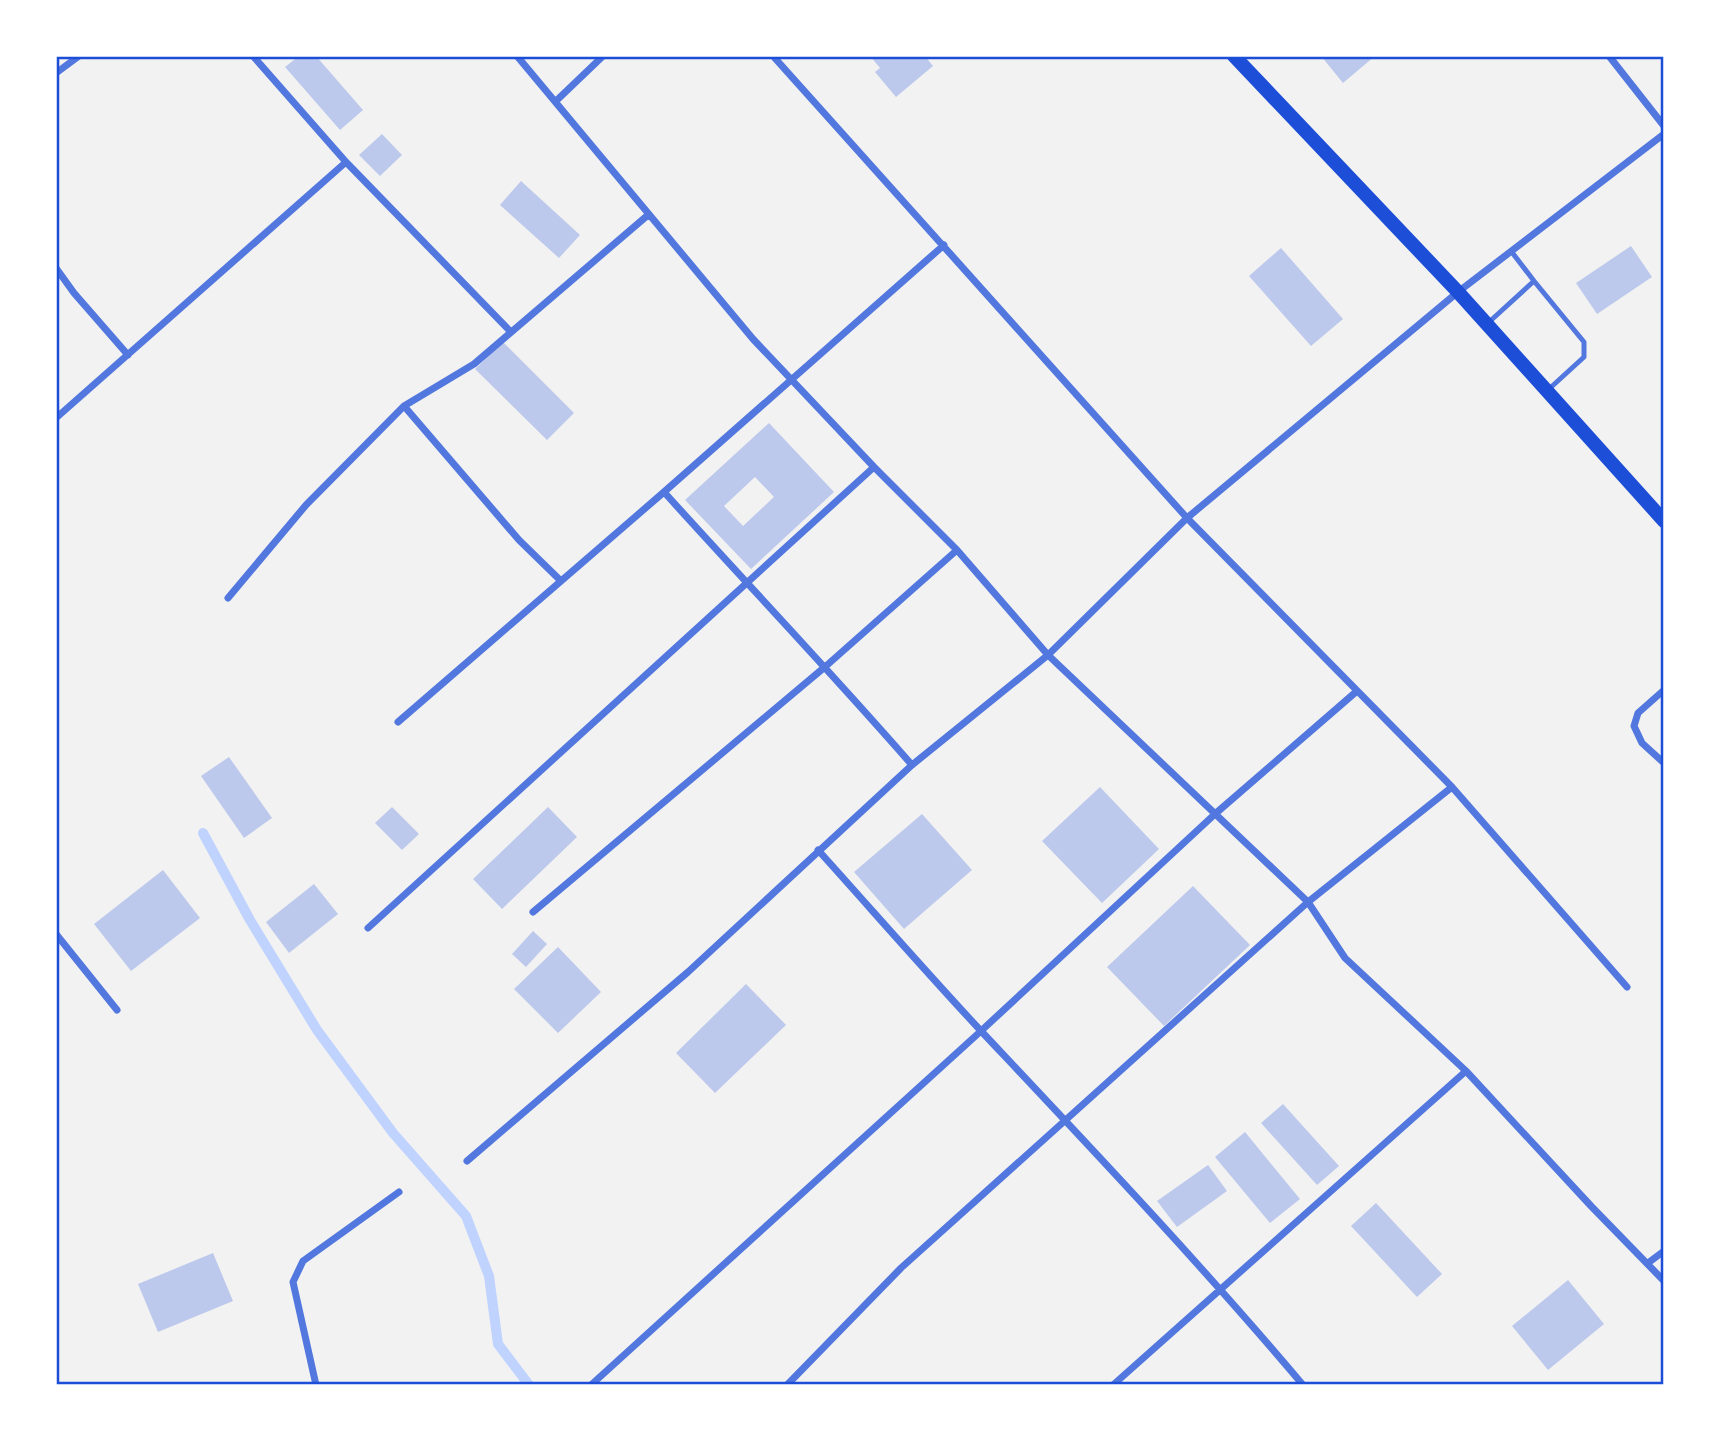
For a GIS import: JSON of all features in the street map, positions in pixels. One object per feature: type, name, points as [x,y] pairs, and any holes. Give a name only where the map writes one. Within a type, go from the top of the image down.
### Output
[{"type":"main road","points":[[1234,56],[1458,292],[1664,521]]},
{"type":"street","points":[[56,73],[79,56]]},
{"type":"street","points":[[253,56],[346,162],[511,332]]},
{"type":"street","points":[[517,56],[753,339],[957,550],[1048,655],[1308,902],[1345,958],[1466,1071],[1664,1281]]},
{"type":"street","points":[[556,101],[603,56]]},
{"type":"street","points":[[774,56],[1186,518],[1452,787],[1628,987]]},
{"type":"street","points":[[1609,56],[1664,127]]},
{"type":"street","points":[[467,1161],[688,972],[912,765],[1048,655],[1186,518],[1458,292],[1664,134]]},
{"type":"street","points":[[56,418],[346,162]]},
{"type":"street","points":[[228,598],[306,505],[404,406],[474,364],[648,215]]},
{"type":"street","points":[[398,722],[944,245]]},
{"type":"street","points":[[56,268],[128,355]]},
{"type":"street","points":[[404,406],[519,540],[561,581]]},
{"type":"street","points":[[368,928],[874,467]]},
{"type":"street","points":[[664,492],[826,666],[912,765]]},
{"type":"street","points":[[533,912],[826,666],[957,550]]},
{"type":"street","points":[[1664,690],[1638,713],[1634,726],[1642,743],[1664,763]]},
{"type":"street","points":[[591,1385],[981,1031],[1215,814],[1357,691]]},
{"type":"street","points":[[787,1385],[901,1268],[1308,902],[1452,787]]},
{"type":"street","points":[[818,850],[981,1031],[1067,1120],[1220,1287],[1303,1385]]},
{"type":"street","points":[[56,933],[117,1010]]},
{"type":"street","points":[[1113,1385],[1220,1287],[1466,1071]]},
{"type":"street","points":[[316,1385],[293,1282],[303,1261],[399,1192]]},
{"type":"street","points":[[1648,1263],[1664,1251]]},
{"type":"lane","points":[[1511,251],[1584,342],[1584,357],[1546,391]]},
{"type":"lane","points":[[1487,324],[1534,281]]},
{"type":"building","points":[[299,56],[316,56],[363,110],[340,130],[285,67]]},
{"type":"building","points":[[870,56],[925,56],[933,66],[896,97],[875,72],[880,68]]},
{"type":"building","points":[[1321,56],[1375,56],[1343,83]]},
{"type":"building","points":[[382,134],[402,155],[380,176],[359,155]]},
{"type":"building","points":[[521,181],[580,235],[559,258],[500,205]]},
{"type":"building","points":[[1631,246],[1652,277],[1597,314],[1576,283]]},
{"type":"building","points":[[1281,248],[1343,319],[1311,346],[1249,276]]},
{"type":"building","points":[[503,342],[574,413],[547,440],[475,369]]},
{"type":"building","points":[[769,423],[834,492],[751,569],[685,500]],"holes":[[[755,477],[774,497],[743,526],[724,506]]]},
{"type":"building","points":[[229,757],[272,818],[244,838],[201,776]]},
{"type":"building","points":[[1100,787],[1159,849],[1102,903],[1042,841]]},
{"type":"building","points":[[392,807],[419,834],[402,850],[375,823]]},
{"type":"building","points":[[548,807],[577,837],[502,909],[473,879]]},
{"type":"building","points":[[922,814],[972,870],[904,929],[854,872]]},
{"type":"building","points":[[163,870],[200,918],[131,971],[94,924]]},
{"type":"building","points":[[314,884],[338,914],[289,953],[266,922]]},
{"type":"building","points":[[1193,886],[1250,945],[1164,1026],[1107,967]]},
{"type":"building","points":[[533,931],[547,944],[526,967],[512,954]]},
{"type":"building","points":[[558,947],[601,992],[558,1033],[514,989]]},
{"type":"building","points":[[746,984],[786,1025],[715,1093],[676,1053]]},
{"type":"building","points":[[1283,1104],[1339,1166],[1317,1185],[1261,1123]]},
{"type":"building","points":[[1245,1132],[1300,1199],[1270,1223],[1215,1157]]},
{"type":"building","points":[[1208,1165],[1227,1191],[1177,1227],[1157,1201]]},
{"type":"building","points":[[1376,1203],[1442,1274],[1417,1297],[1351,1226]]},
{"type":"building","points":[[213,1253],[233,1301],[158,1332],[138,1284]]},
{"type":"building","points":[[1568,1280],[1604,1324],[1548,1370],[1512,1326]]},
{"type":"waterway","points":[[203,833],[250,920],[317,1030],[393,1133],[466,1216],[489,1276],[498,1344],[529,1385]]}]
